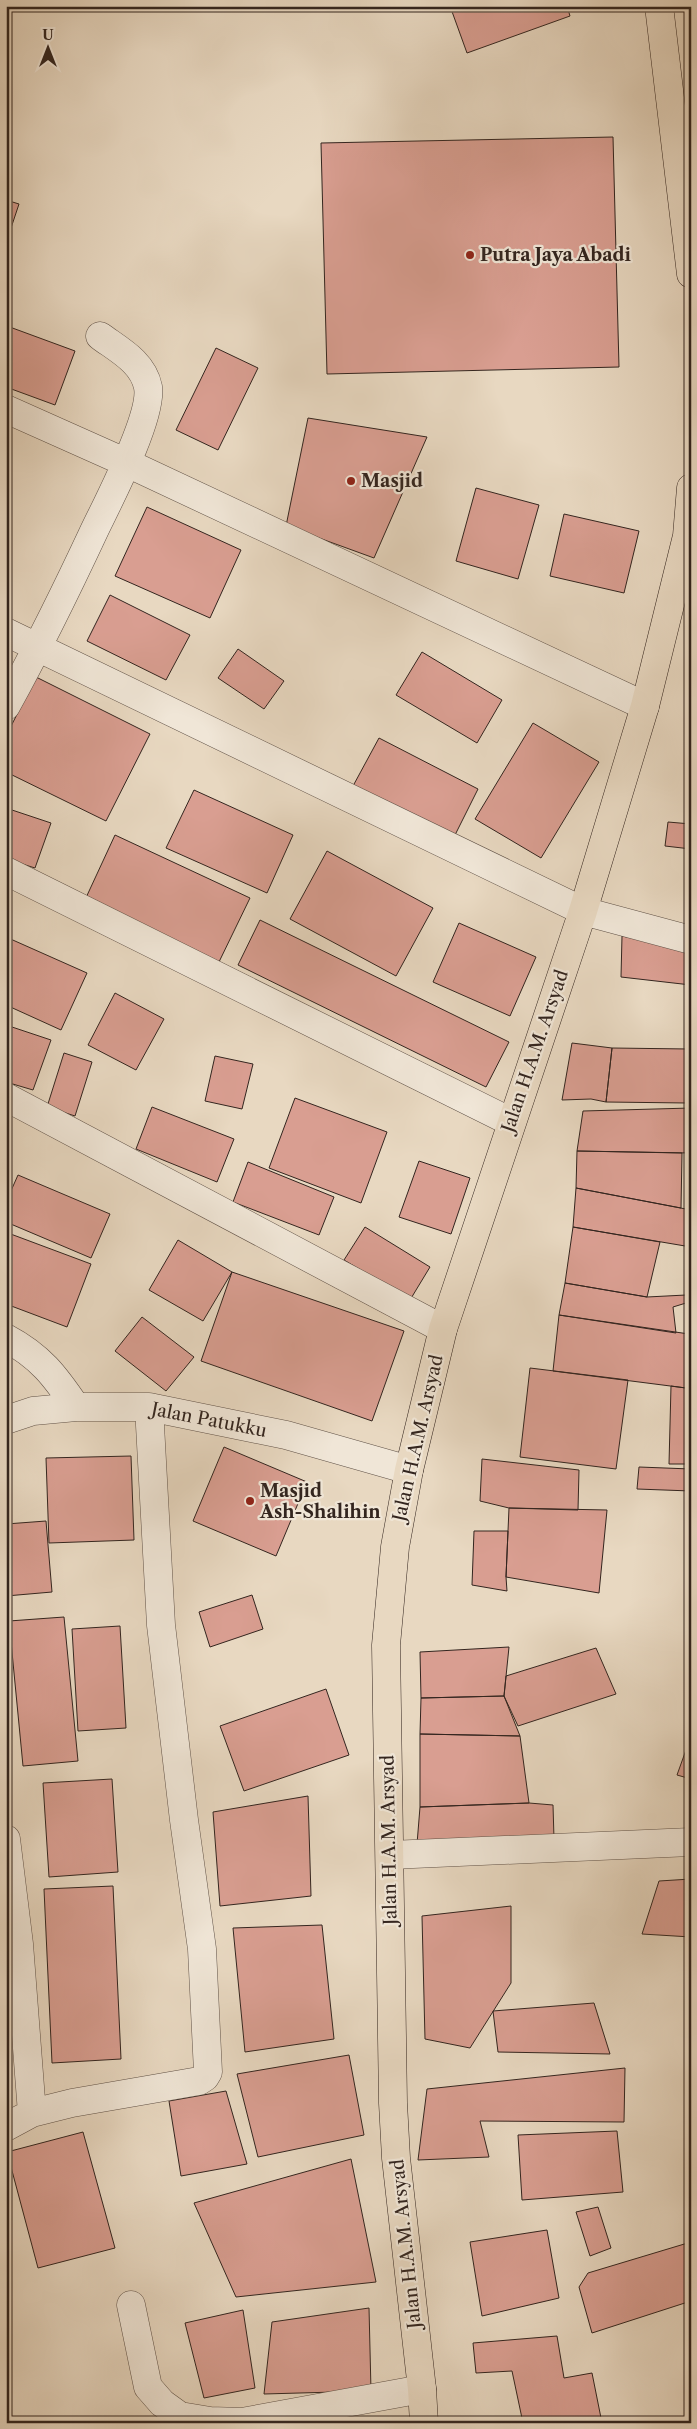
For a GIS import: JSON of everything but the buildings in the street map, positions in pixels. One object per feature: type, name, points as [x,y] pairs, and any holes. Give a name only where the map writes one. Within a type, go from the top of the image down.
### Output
[{"type":"highway","points":[[660,6],[691,274]]},
{"type":"highway","name":"Jalan H.A.M. Arsyad","points":[[424,2423],[422,2389],[396,2158],[393,2093],[386,1645],[394,1546],[409,1470],[443,1329],[583,911],[646,706],[687,536],[691,488]]},
{"type":"street","points":[[6,706],[39,647],[127,463],[145,412],[148,388],[139,365],[100,336]]},
{"type":"street","points":[[6,409],[127,463],[646,706]]},
{"type":"street","points":[[6,632],[583,911],[691,940]]},
{"type":"street","points":[[6,871],[511,1122]]},
{"type":"street","points":[[6,1097],[443,1329]]},
{"type":"street","points":[[6,1338],[34,1355],[57,1379],[76,1407]]},
{"type":"street","name":"Jalan Patukku","points":[[6,1420],[33,1411],[76,1407],[149,1407],[286,1435],[409,1470]]},
{"type":"street","points":[[6,2127],[32,2113],[72,2103],[199,2080],[203,2079],[208,2072],[202,1949],[184,1820],[161,1625],[149,1407]]},
{"type":"street","points":[[6,1839],[18,1944],[32,2113]]},
{"type":"street","points":[[390,1855],[691,1842]]},
{"type":"street","points":[[131,2305],[148,2388],[162,2403],[180,2416],[210,2421],[242,2422],[422,2389]]},
{"type":"place","name":"Putra Jaya Abadi","points":[[470,255]]},
{"type":"place","name":"Masjid","points":[[351,481]]},
{"type":"place","name":"Masjid Ash-Shalihin","points":[[250,1501]]}]
